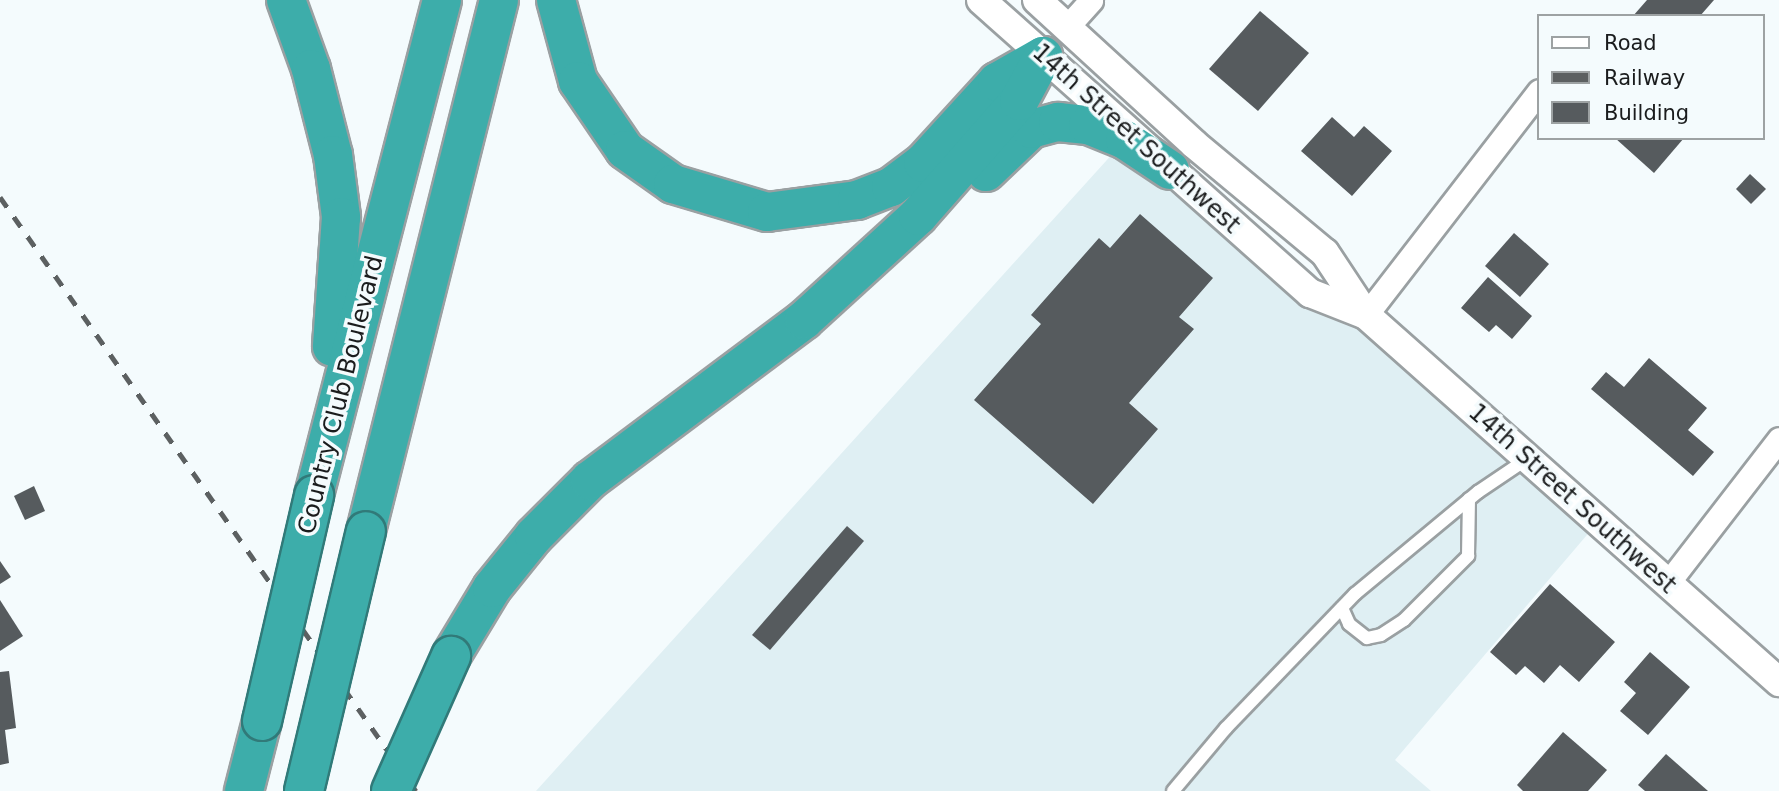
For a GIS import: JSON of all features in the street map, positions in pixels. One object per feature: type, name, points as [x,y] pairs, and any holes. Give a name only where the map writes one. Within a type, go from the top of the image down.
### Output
[{"type":"highway","points":[[286,0],[326,118],[341,217],[338,295],[314,495]]},
{"type":"highway","name":"Country Club Boulevard","points":[[244,791],[314,495],[442,0]]},
{"type":"highway","points":[[304,791],[499,0]]},
{"type":"highway","points":[[556,0],[579,80],[625,150],[673,184],[767,212],[857,201],[891,187],[923,163],[997,82],[1043,56]]},
{"type":"highway","points":[[391,791],[451,656],[492,588],[534,536],[590,480],[804,320],[918,216],[1019,101],[1043,56]]},
{"type":"highway","points":[[871,260],[932,222],[1031,129],[1058,122],[1088,125],[1125,140],[1170,170]]},
{"type":"street","name":"14th Street Southwest","points":[[981,0],[1310,293],[1366,315]]},
{"type":"street","name":"14th Street Southwest","points":[[1037,0],[1194,144],[1325,253],[1366,315],[1779,682]]},
{"type":"street","points":[[1043,56],[1091,0]]},
{"type":"street","points":[[1366,315],[1538,92]]},
{"type":"street","points":[[1667,584],[1779,439]]},
{"type":"lane","points":[[1174,791],[1226,728],[1342,608],[1469,499],[1527,459]]},
{"type":"lane","points":[[1342,608],[1349,624],[1367,638],[1381,635],[1404,620],[1468,556],[1469,499]]},
{"type":"shaded area","points":[[1125,140],[1310,293],[1366,315],[1598,522],[1395,760],[1431,791],[536,791]]},
{"type":"building","points":[[1647,0],[1714,0],[1702,14],[1635,14]]},
{"type":"building","points":[[1260,11],[1309,53],[1258,111],[1209,69]]},
{"type":"building","points":[[1332,117],[1354,137],[1364,126],[1392,151],[1352,196],[1301,151]]},
{"type":"building","points":[[1617,140],[1682,140],[1654,173]]},
{"type":"building","points":[[1750,174],[1766,189],[1751,204],[1736,189]]},
{"type":"building","points":[[1140,214],[1213,278],[1179,317],[1194,329],[1129,403],[1158,429],[1093,504],[974,400],[1041,324],[1031,315],[1099,238],[1110,248]]},
{"type":"building","points":[[1514,233],[1549,264],[1520,297],[1485,266]]},
{"type":"building","points":[[1488,277],[1532,316],[1512,339],[1496,325],[1489,332],[1461,308]]},
{"type":"building","points":[[1649,358],[1707,408],[1688,430],[1714,452],[1693,476],[1591,389],[1606,372],[1624,387]]},
{"type":"building","points":[[34,486],[45,511],[25,520],[14,496]]},
{"type":"building","points":[[847,526],[864,541],[770,650],[752,635]]},
{"type":"building","points":[[0,561],[11,577],[0,584]]},
{"type":"building","points":[[1550,584],[1615,642],[1579,682],[1560,665],[1544,683],[1525,666],[1516,675],[1490,652]]},
{"type":"building","points":[[0,600],[23,636],[0,651]]},
{"type":"building","points":[[1650,652],[1690,687],[1648,735],[1620,711],[1636,693],[1624,682]]},
{"type":"building","points":[[9,671],[16,728],[5,730],[9,763],[0,765],[0,672]]},
{"type":"building","points":[[1563,732],[1607,770],[1588,791],[1523,791],[1517,785]]},
{"type":"building","points":[[1666,754],[1708,791],[1645,791],[1638,785]]},
{"type":"railway","points":[[0,197],[416,791]]}]
